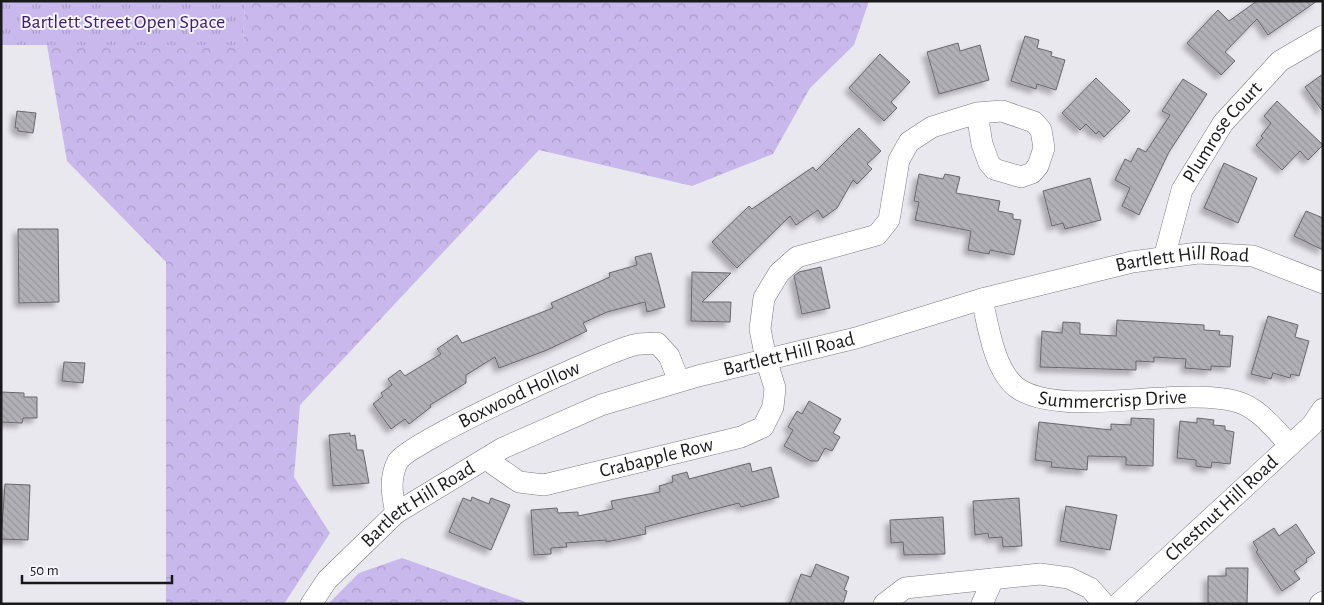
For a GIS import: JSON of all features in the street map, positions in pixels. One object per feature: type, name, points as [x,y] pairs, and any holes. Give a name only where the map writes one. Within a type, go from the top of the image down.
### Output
[{"type":"street","name":"Plumrose Court","points":[[1164,258],[1182,190],[1223,123],[1280,61],[1323,36]]},
{"type":"street","name":"Crabapple Row","points":[[486,459],[519,482],[544,485],[741,437],[763,427],[773,407],[775,388],[766,359],[760,329],[764,298],[778,273],[797,256],[877,235],[889,220],[898,160],[910,142],[932,127],[977,114]]},
{"type":"street","name":"Bartlett Hill Road","points":[[311,604],[327,580],[396,513],[503,448],[601,404],[766,359],[856,338],[982,299],[1132,262],[1198,253],[1253,256],[1323,283]]},
{"type":"street","name":"Summercrisp Drive","points":[[982,299],[990,334],[1000,364],[1016,386],[1036,396],[1062,401],[1210,398],[1238,402],[1259,413],[1290,445]]},
{"type":"street","name":"Boxwood Hollow","points":[[396,513],[390,488],[398,460],[433,435],[529,390],[635,344],[657,343],[670,356],[679,382]]},
{"type":"street","name":"Chestnut Hill Road","points":[[1118,604],[1312,425],[1323,409]]},
{"type":"street","points":[[884,604],[905,588],[1040,574],[1069,578],[1090,588],[1104,604]]},
{"type":"street","points":[[982,604],[993,579]]},
{"type":"green space","name":"Bartlett Street Open Space","points":[[1,1],[245,1],[243,45],[1,45]]},
{"type":"green space","points":[[245,1],[869,1],[854,45],[810,88],[773,154],[692,186],[539,150],[300,405],[294,477],[330,533],[284,604],[166,604],[166,262],[67,161],[47,45],[243,45]]},
{"type":"green space","points":[[402,558],[531,604],[328,604],[359,573]]},
{"type":"building","points":[[1257,1],[1317,1],[1268,35],[1257,19],[1225,52],[1235,61],[1221,75],[1187,43],[1218,10],[1229,21]]},
{"type":"building","points":[[1025,36],[1039,40],[1037,48],[1052,52],[1051,56],[1065,60],[1056,90],[1037,84],[1036,89],[1011,81]]},
{"type":"building","points":[[958,43],[960,51],[980,45],[989,80],[939,94],[927,52]]},
{"type":"building","points":[[880,54],[910,82],[891,102],[897,108],[884,121],[849,88]]},
{"type":"building","points":[[1323,74],[1323,112],[1305,87]]},
{"type":"building","points":[[1096,78],[1130,111],[1104,137],[1099,131],[1096,134],[1086,124],[1080,130],[1062,113]]},
{"type":"building","points":[[1183,79],[1207,94],[1169,152],[1139,215],[1122,206],[1130,188],[1115,180],[1125,159],[1131,162],[1138,148],[1146,152],[1170,115],[1162,111]]},
{"type":"building","points":[[1277,101],[1323,145],[1308,160],[1300,151],[1282,170],[1256,145],[1263,138],[1261,136],[1271,123],[1264,116]]},
{"type":"building","points":[[17,111],[36,113],[33,133],[18,131],[18,128],[15,128]]},
{"type":"building","points":[[859,128],[881,151],[867,164],[872,169],[857,184],[853,180],[837,208],[823,218],[818,210],[796,225],[790,216],[737,268],[712,242],[749,206],[752,209],[813,167],[816,171]]},
{"type":"building","points":[[1224,163],[1257,178],[1238,223],[1204,208]]},
{"type":"building","points":[[919,174],[943,179],[945,174],[960,177],[956,193],[1000,201],[998,211],[1013,214],[1013,219],[1021,220],[1014,255],[990,250],[989,254],[968,250],[971,231],[915,220],[919,202],[914,201]]},
{"type":"building","points":[[1090,178],[1101,220],[1065,229],[1063,223],[1052,226],[1043,191]]},
{"type":"building","points":[[1306,211],[1323,218],[1323,250],[1294,236]]},
{"type":"building","points":[[18,229],[58,229],[59,302],[19,303]]},
{"type":"building","points":[[651,253],[665,307],[647,312],[645,302],[607,312],[583,323],[587,331],[547,350],[499,368],[495,357],[466,375],[466,383],[430,405],[431,407],[409,424],[405,419],[391,429],[373,404],[383,396],[381,393],[392,385],[388,379],[400,370],[405,376],[441,354],[437,349],[457,335],[462,343],[553,308],[551,303],[610,277],[609,273],[637,265],[635,257]]},
{"type":"building","points":[[821,267],[830,308],[802,314],[794,276],[799,272]]},
{"type":"building","points":[[692,272],[731,273],[702,302],[731,302],[730,322],[691,321]]},
{"type":"building","points":[[1268,316],[1298,325],[1295,337],[1309,341],[1299,376],[1291,374],[1290,378],[1273,373],[1271,379],[1251,374]]},
{"type":"building","points":[[1117,320],[1204,325],[1204,330],[1220,331],[1219,335],[1233,336],[1230,367],[1211,366],[1211,370],[1185,368],[1186,359],[1154,357],[1154,362],[1136,361],[1136,370],[1040,367],[1042,331],[1062,333],[1063,322],[1080,323],[1080,334],[1116,336]]},
{"type":"building","points":[[64,362],[85,363],[83,383],[62,381]]},
{"type":"building","points":[[1,392],[24,393],[24,397],[37,397],[37,418],[23,418],[22,423],[1,422]]},
{"type":"building","points":[[809,401],[841,419],[833,433],[840,437],[832,451],[825,448],[818,461],[811,461],[784,446],[793,430],[788,427],[797,411],[802,414]]},
{"type":"building","points":[[1131,418],[1154,419],[1153,466],[1126,465],[1126,457],[1088,456],[1087,470],[1051,467],[1052,462],[1035,460],[1039,422],[1111,430],[1111,424],[1131,425]]},
{"type":"building","points":[[1197,418],[1214,420],[1213,425],[1225,426],[1225,430],[1234,432],[1230,464],[1212,462],[1211,468],[1196,466],[1196,460],[1177,458],[1180,421],[1197,423]]},
{"type":"building","points":[[350,433],[350,436],[355,435],[357,450],[363,450],[369,483],[333,486],[329,435]]},
{"type":"building","points":[[750,463],[752,472],[771,467],[779,497],[741,507],[739,503],[645,527],[646,534],[606,542],[606,540],[566,543],[567,547],[551,548],[551,554],[534,555],[531,510],[557,508],[558,513],[578,512],[578,516],[613,509],[611,501],[660,492],[659,486],[673,482],[672,476],[687,472],[689,479]]},
{"type":"building","points":[[5,484],[30,485],[28,540],[1,539]]},
{"type":"building","points":[[472,497],[489,504],[491,498],[510,505],[491,550],[449,532],[463,498],[471,501]]},
{"type":"building","points":[[1019,498],[1022,546],[1003,547],[1002,537],[989,538],[988,533],[975,535],[973,501]]},
{"type":"building","points":[[1066,506],[1117,515],[1110,550],[1060,541]]},
{"type":"building","points":[[943,517],[945,554],[904,555],[903,542],[891,543],[890,520]]},
{"type":"building","points":[[1296,524],[1315,553],[1306,559],[1307,562],[1294,571],[1300,579],[1282,591],[1256,552],[1258,550],[1253,542],[1274,528],[1279,536]]},
{"type":"building","points":[[816,564],[849,577],[844,590],[847,591],[843,604],[790,604],[801,574],[811,577]]},
{"type":"building","points":[[1226,568],[1248,568],[1247,604],[1208,604],[1208,576],[1226,576]]}]
